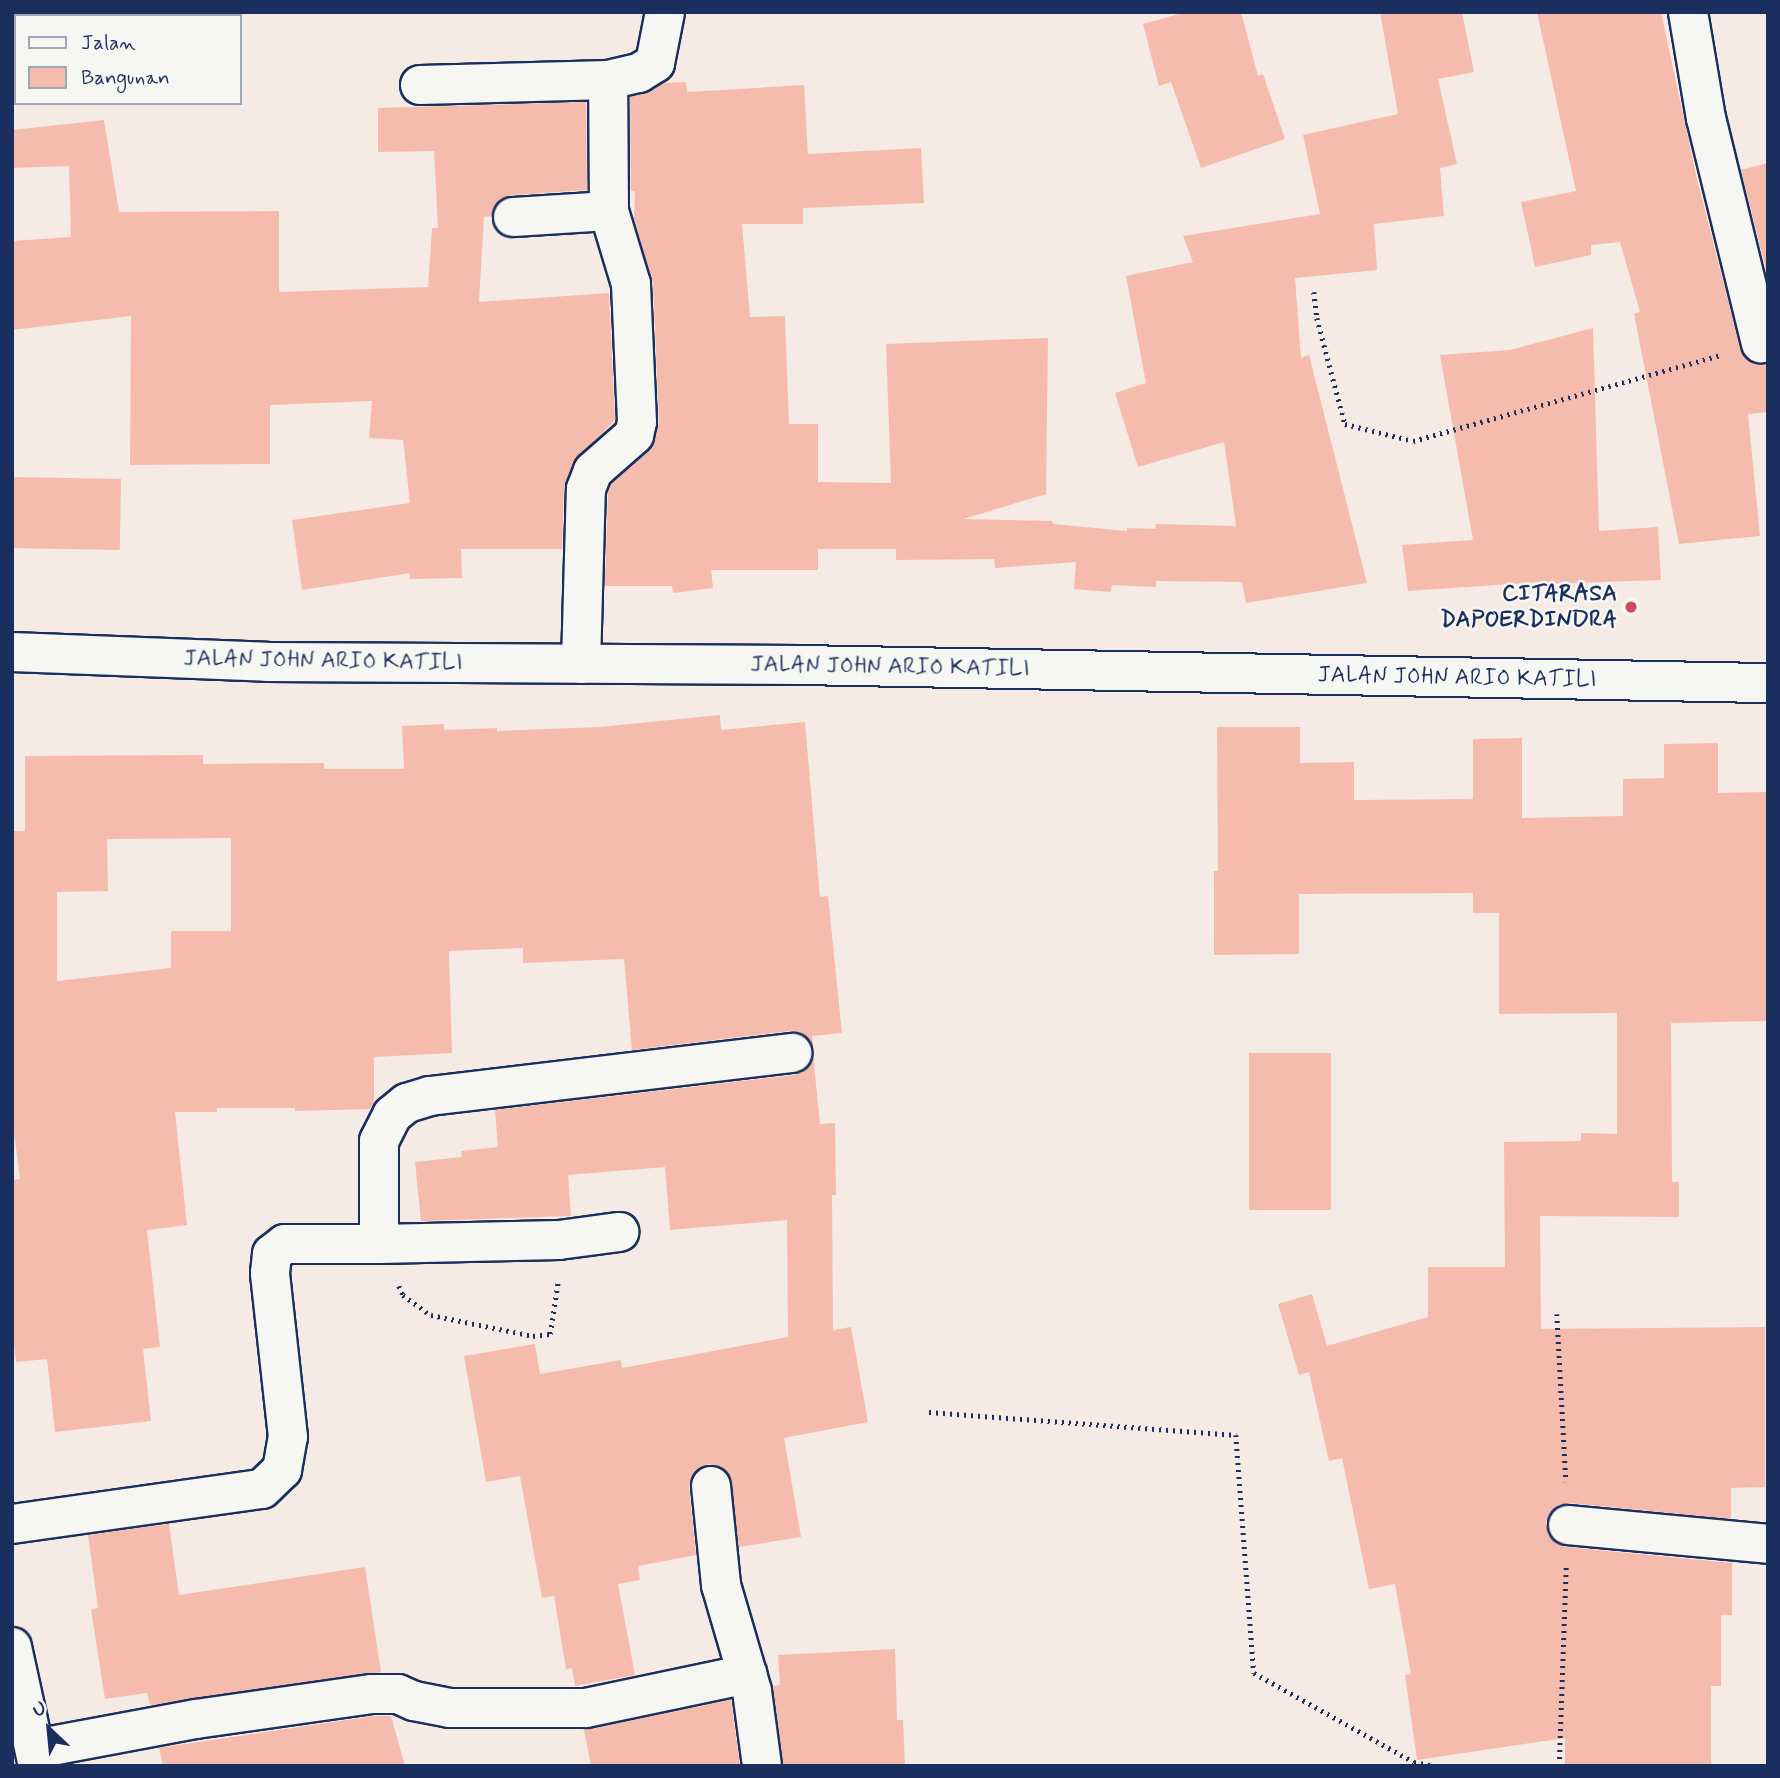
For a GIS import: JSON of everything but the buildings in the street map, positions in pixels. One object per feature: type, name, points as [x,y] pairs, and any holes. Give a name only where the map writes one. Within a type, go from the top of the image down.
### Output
[{"type":"street","points":[[420,85],[608,80],[639,73],[654,63],[665,12]]},
{"type":"street","points":[[1688,12],[1706,118],[1762,343]]},
{"type":"street","points":[[581,664],[588,478],[598,465],[634,435],[637,422],[631,284],[609,211],[608,80]]},
{"type":"street","points":[[513,217],[609,211]]},
{"type":"street","name":"JALAN JOHN ARIO KATILI","points":[[12,652],[267,662],[581,664],[1768,684]]},
{"type":"street","points":[[379,1244],[379,1141],[392,1115],[407,1102],[430,1096],[792,1053]]},
{"type":"street","points":[[12,1524],[261,1489],[282,1470],[288,1437],[270,1273],[272,1254],[285,1244],[559,1240],[619,1232]]},
{"type":"street","points":[[711,1486],[721,1585],[747,1674],[762,1766]]},
{"type":"street","points":[[1568,1525],[1768,1544]]},
{"type":"street","points":[[12,1647],[37,1757],[196,1719],[372,1694],[398,1694],[414,1701],[449,1708],[586,1708],[747,1674]]},
{"type":"path","points":[[1314,292],[1317,318],[1345,424],[1413,441],[1762,343]]},
{"type":"path","points":[[379,1244],[403,1295],[431,1315],[533,1336],[550,1334],[558,1299],[559,1240]]},
{"type":"path","points":[[929,1412],[1236,1435],[1254,1673],[1414,1762],[1435,1766]]},
{"type":"place","name":"CITARASA DAPOERDINDRA","points":[[1631,607]]}]
